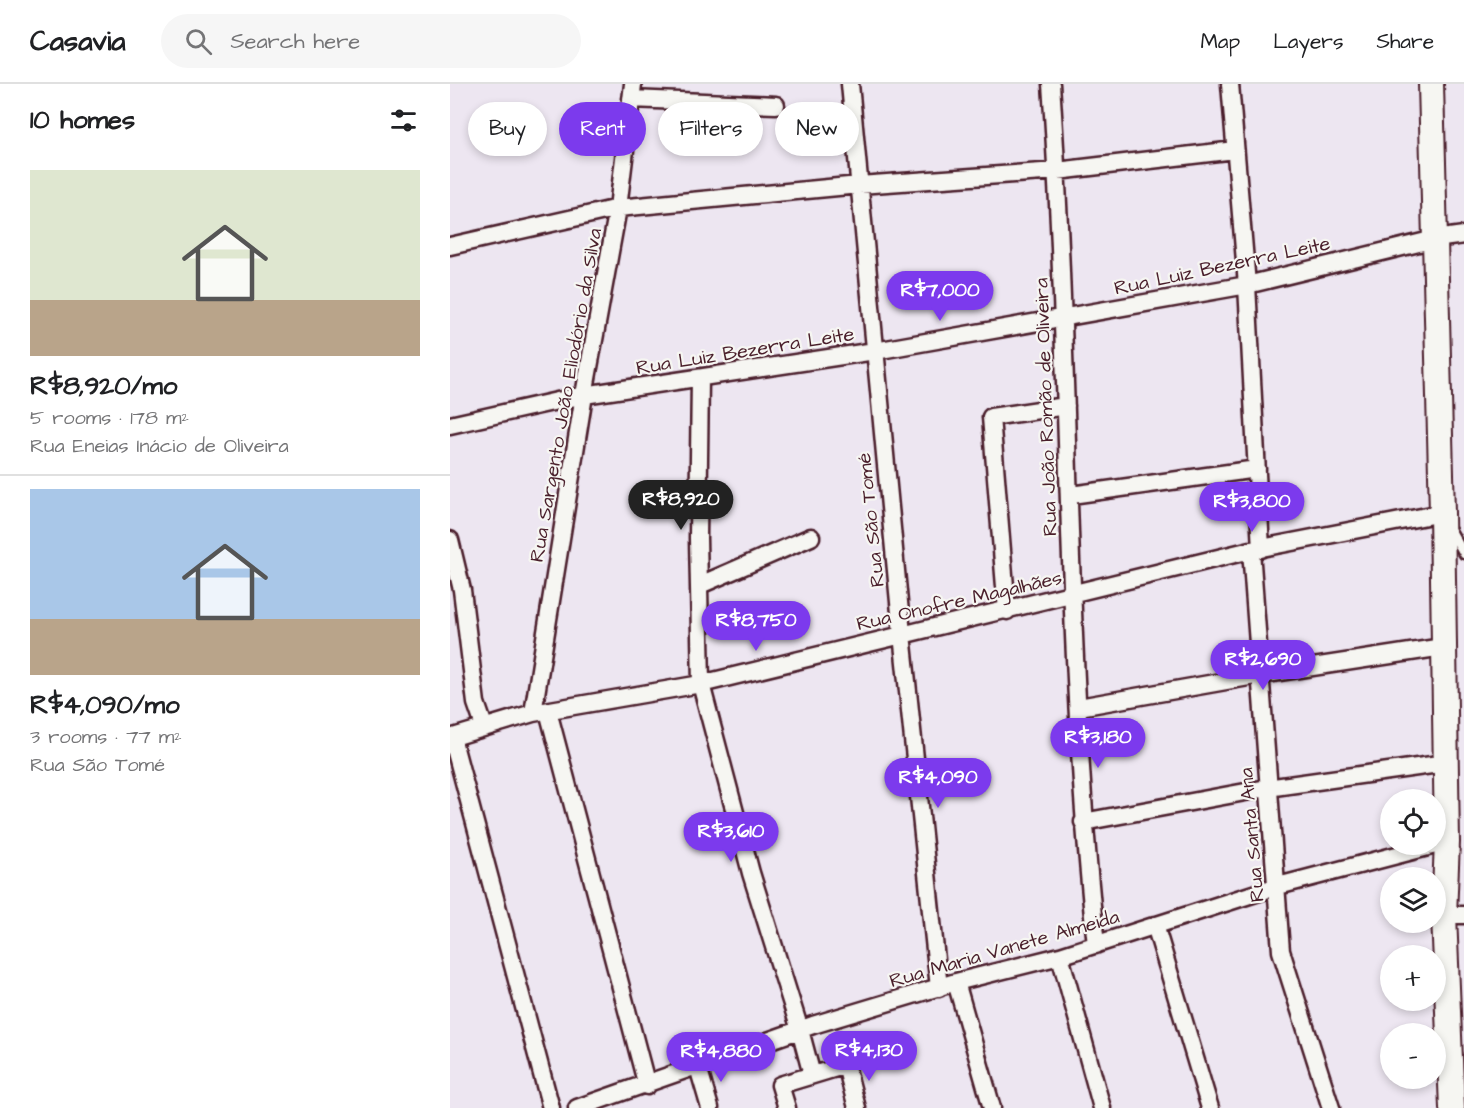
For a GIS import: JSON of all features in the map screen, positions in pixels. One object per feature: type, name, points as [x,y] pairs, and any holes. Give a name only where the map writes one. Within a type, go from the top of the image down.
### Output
[{"type":"main road","points":[[1431,84],[1442,513],[1447,842],[1454,915],[1452,1108]]},
{"type":"street","name":"Rua São Tomé","points":[[850,84],[874,351],[939,988]]},
{"type":"street","name":"Rua João Romão de Oliveira","points":[[1051,84],[1071,495],[1070,595],[1079,707],[1083,822],[1096,945]]},
{"type":"street","name":"Rua Santa Ana","points":[[1230,84],[1247,285],[1257,469],[1256,550],[1260,675],[1267,788],[1278,886],[1281,951],[1331,1108]]},
{"type":"street","points":[[632,91],[775,105]]},
{"type":"street","name":"Rua Sargento João Eliodório da Silva","points":[[632,91],[618,208],[584,395],[540,712],[647,1086]]},
{"type":"street","points":[[450,246],[618,208],[859,185],[1057,171],[1235,150]]},
{"type":"street","name":"Rua Luiz Bezerra Leite","points":[[450,425],[584,395],[874,351],[1247,285],[1435,239],[1464,235]]},
{"type":"street","points":[[700,378],[701,684],[751,873],[812,1075]]},
{"type":"street","points":[[1007,611],[991,417],[1066,406]]},
{"type":"street","points":[[1071,495],[1257,469]]},
{"type":"street","name":"Rua Onofre Magalhães","points":[[451,738],[484,726],[540,712],[701,684],[1256,550],[1442,513]]},
{"type":"street","points":[[700,585],[811,537]]},
{"type":"street","points":[[450,540],[462,591],[476,703],[484,726]]},
{"type":"street","points":[[1079,707],[1260,675],[1443,647]]},
{"type":"street","points":[[451,738],[551,1108]]},
{"type":"street","points":[[1083,822],[1267,788],[1446,763]]},
{"type":"street","name":"Rua Maria Vanete Almeida","points":[[577,1108],[647,1086],[800,1030],[956,982],[1060,956],[1278,886],[1447,842]]},
{"type":"street","points":[[1155,925],[1210,1108]]},
{"type":"street","points":[[1060,956],[1102,1108]]},
{"type":"street","points":[[956,982],[992,1108]]},
{"type":"street","points":[[787,1108],[780,1085],[846,1065],[857,1108]]},
{"type":"street","points":[[698,1066],[710,1108]]},
{"type":"lane","points":[[1442,513],[1464,554]]}]
